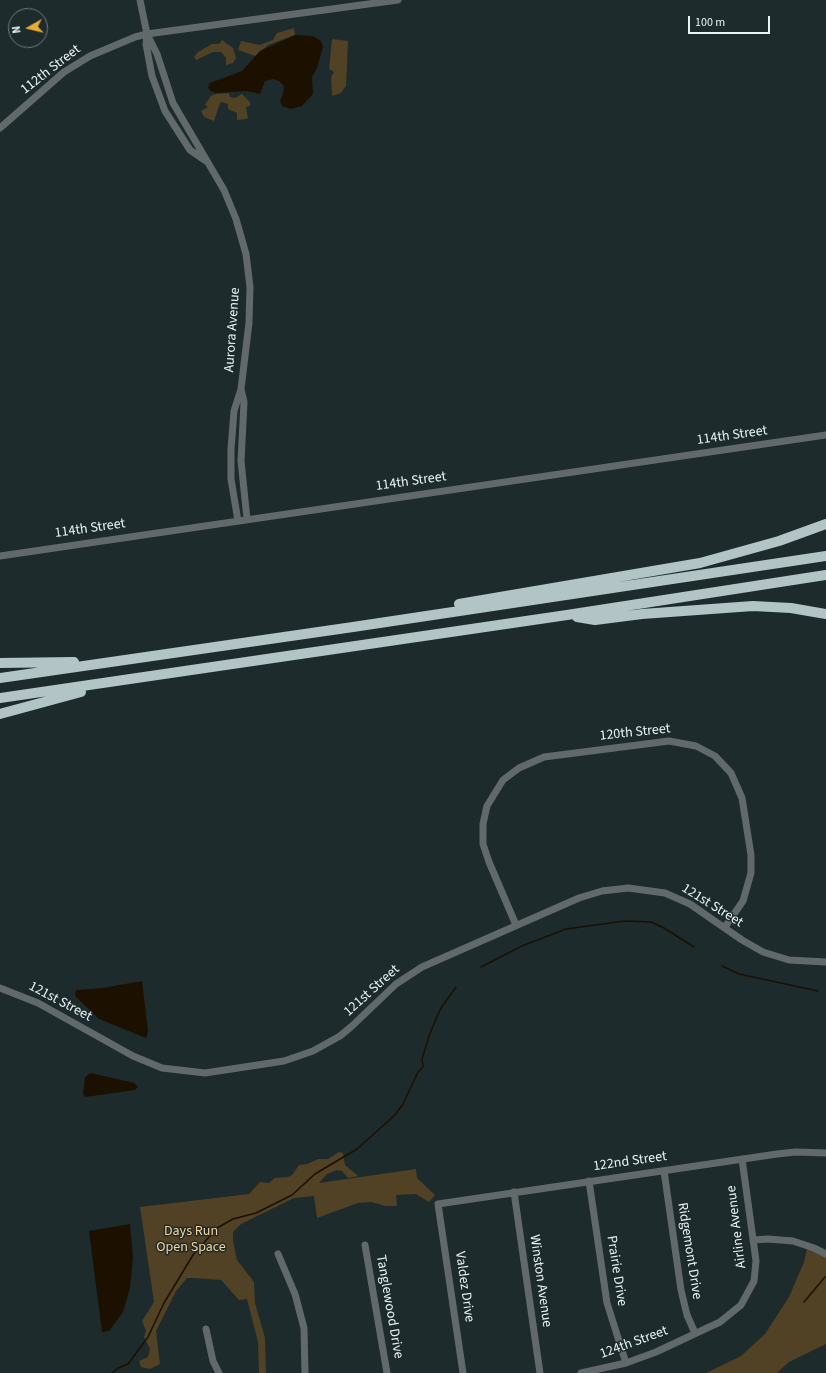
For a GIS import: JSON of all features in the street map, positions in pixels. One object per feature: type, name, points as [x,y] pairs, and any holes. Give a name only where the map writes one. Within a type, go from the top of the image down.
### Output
[{"type":"highway","points":[[352,628],[440,607],[700,562],[766,545],[826,524]]},
{"type":"highway","points":[[0,678],[352,628],[826,556]]},
{"type":"highway","points":[[0,698],[567,615],[826,574]]},
{"type":"highway","points":[[567,615],[595,620],[642,614],[753,606],[791,608],[826,614]]},
{"type":"highway","points":[[0,663],[118,661]]},
{"type":"highway","points":[[0,714],[122,680]]},
{"type":"street","name":"Aurora Avenue","points":[[140,0],[147,34],[146,44],[152,76],[165,111],[190,150],[207,162],[231,204],[246,254],[250,287],[250,306],[241,389],[234,411],[231,449],[231,479],[238,521]]},
{"type":"street","name":"112th Street","points":[[0,128],[64,72],[79,62],[112,45],[147,34],[398,0]]},
{"type":"street","name":"Aurora Avenue","points":[[241,389],[244,402],[241,461],[248,519]]},
{"type":"street","name":"114th Street","points":[[0,556],[826,435]]},
{"type":"street","name":"120th Street","points":[[516,925],[486,854],[483,839],[483,824],[491,796],[503,780],[519,768],[544,757],[669,741],[687,743],[706,751],[727,768],[739,788],[744,806],[751,855],[751,873],[743,900],[725,927]]},
{"type":"street","name":"121st Street","points":[[0,988],[24,996],[119,1049],[162,1068],[190,1072],[217,1072],[284,1061],[313,1051],[340,1036],[385,994],[408,975],[436,960],[589,894],[609,890],[628,888],[656,891],[672,895],[690,904],[753,946],[776,957],[803,962],[826,962]]},
{"type":"street","name":"122nd Street","points":[[438,1204],[742,1159],[796,1152],[826,1153]]},
{"type":"street","name":"Airline Avenue","points":[[695,1333],[728,1317],[747,1298],[754,1281],[756,1271],[753,1240],[742,1159]]},
{"type":"street","name":"Ridgemont Drive","points":[[664,1171],[682,1296],[687,1315],[695,1333]]},
{"type":"street","name":"Prairie Drive","points":[[589,1181],[607,1303],[626,1363]]},
{"type":"street","name":"Winston Avenue","points":[[514,1192],[540,1373]]},
{"type":"street","name":"Valdez Drive","points":[[438,1204],[463,1373]]},
{"type":"street","points":[[753,1240],[774,1239],[793,1241],[826,1254]]},
{"type":"street","name":"Tanglewood Drive","points":[[365,1245],[387,1373]]},
{"type":"street","points":[[278,1254],[295,1294],[304,1328],[306,1345],[305,1373]]},
{"type":"street","points":[[206,1329],[213,1360],[219,1373]]},
{"type":"street","name":"124th Street","points":[[580,1373],[626,1363],[695,1333]]},
{"type":"green space","points":[[294,28],[295,35],[268,45],[255,56],[238,50],[241,41],[260,45],[273,40],[277,33]]},
{"type":"green space","points":[[332,39],[348,41],[346,86],[341,93],[332,96],[331,77],[334,72],[329,69]]},
{"type":"green space","points":[[222,40],[233,48],[236,58],[233,63],[226,65],[226,58],[221,52],[213,52],[196,60],[194,57],[198,52],[212,44],[219,44]]},
{"type":"green space","points":[[229,93],[230,97],[235,98],[242,94],[250,102],[250,106],[246,107],[248,118],[237,120],[237,113],[228,109],[228,104],[222,102],[220,103],[214,121],[204,117],[201,111],[208,107],[205,105],[211,96],[215,94]]},
{"type":"green space","name":"Days Run Open Space","points":[[339,1152],[343,1153],[345,1165],[358,1176],[348,1178],[342,1171],[337,1170],[327,1174],[319,1183],[416,1169],[417,1178],[435,1195],[429,1202],[416,1194],[396,1195],[397,1206],[385,1206],[371,1202],[358,1203],[317,1218],[314,1196],[294,1198],[241,1224],[233,1232],[233,1241],[237,1260],[254,1282],[255,1303],[265,1338],[266,1373],[259,1373],[258,1342],[247,1299],[239,1300],[221,1280],[194,1278],[187,1278],[176,1291],[156,1331],[160,1364],[150,1369],[141,1367],[139,1361],[148,1357],[150,1349],[144,1337],[146,1331],[142,1321],[154,1302],[140,1207],[249,1194],[260,1182],[269,1183],[275,1178],[288,1177],[292,1175],[299,1165],[307,1164],[318,1159],[328,1159]]},
{"type":"green space","points":[[808,1245],[826,1254],[826,1344],[789,1362],[777,1373],[706,1373],[741,1356],[765,1334],[789,1297],[804,1262]]},
{"type":"shaded area","points":[[295,35],[313,36],[321,41],[323,47],[317,68],[312,77],[313,94],[302,106],[291,109],[282,106],[280,101],[284,86],[279,81],[273,79],[265,81],[260,94],[247,91],[216,93],[208,88],[210,83],[242,71],[260,51]]},
{"type":"shaded area","points":[[142,981],[148,1031],[146,1038],[99,1019],[76,997],[75,994],[76,990],[103,988]]},
{"type":"shaded area","points":[[91,1073],[134,1083],[138,1087],[135,1090],[85,1097],[83,1094],[85,1077]]},
{"type":"shaded area","points":[[130,1224],[133,1258],[130,1288],[123,1312],[109,1331],[102,1332],[89,1231]]},
{"type":"waterway","points":[[481,967],[522,946],[566,929],[625,921],[651,922],[664,928],[694,947]]},
{"type":"waterway","points":[[722,966],[739,974],[818,991]]},
{"type":"waterway","points":[[112,1373],[118,1368],[128,1364],[148,1337],[164,1303],[193,1255],[217,1228],[233,1219],[256,1213],[292,1195],[315,1174],[357,1149],[395,1115],[403,1104],[418,1072],[423,1067],[422,1059],[430,1033],[441,1008],[456,987]]},
{"type":"waterway","points":[[804,1302],[825,1277]]}]
